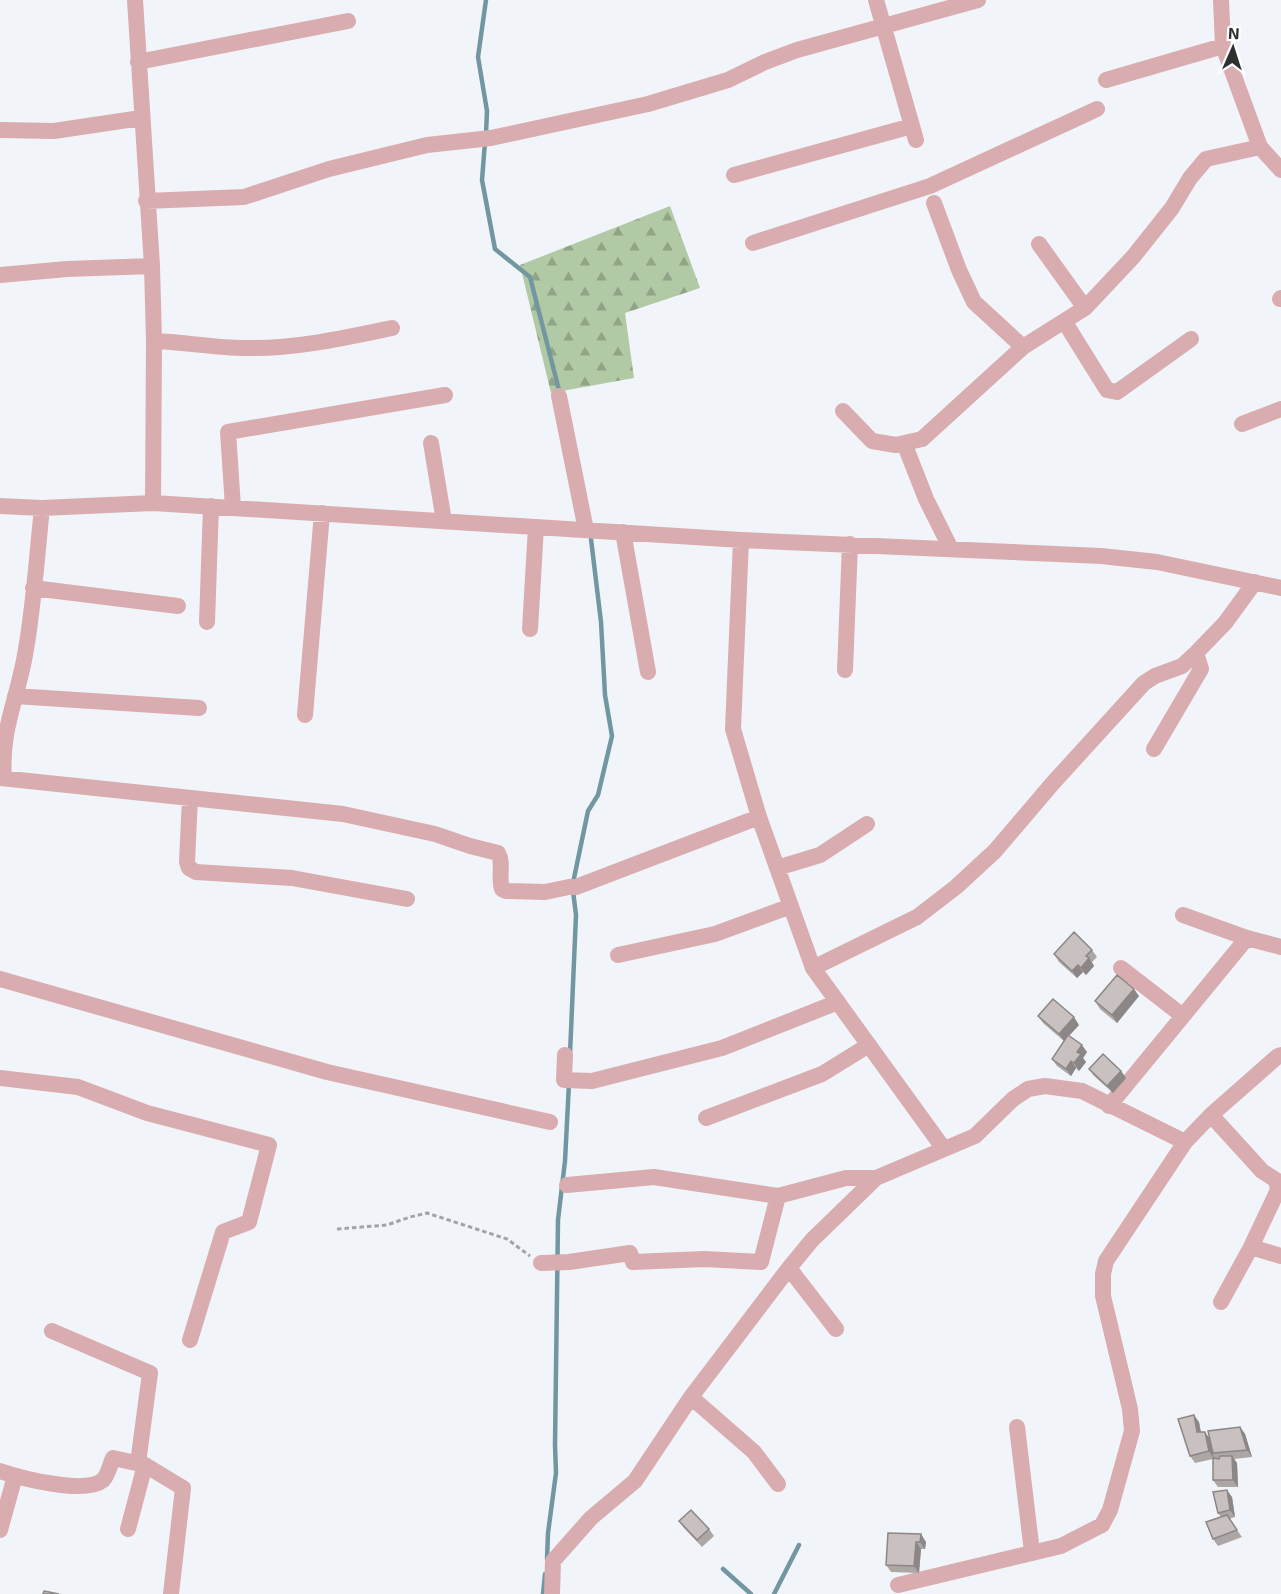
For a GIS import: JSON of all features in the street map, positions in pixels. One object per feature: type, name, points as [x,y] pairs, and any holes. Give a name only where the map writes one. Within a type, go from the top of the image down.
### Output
[{"type":"street","points":[[135,0],[146,201],[152,266],[153,503]]},
{"type":"street","points":[[734,175],[914,133],[876,0]]},
{"type":"street","points":[[146,201],[244,197],[330,169],[427,145],[486,138],[648,104],[697,90],[797,51],[978,0]]},
{"type":"street","points":[[843,411],[872,441],[896,446],[922,439],[1023,347],[1085,308],[1139,249],[1172,208],[1190,178],[1206,159],[1273,157],[1223,46],[1221,0]]},
{"type":"street","points":[[138,62],[348,21]]},
{"type":"street","points":[[1106,80],[1223,46]]},
{"type":"street","points":[[753,243],[930,186],[1097,109]]},
{"type":"street","points":[[0,130],[54,131],[141,118]]},
{"type":"street","points":[[934,202],[959,270],[974,302],[1023,347]]},
{"type":"street","points":[[1039,244],[1085,308]]},
{"type":"street","points":[[0,275],[67,269],[152,266]]},
{"type":"street","points":[[1064,321],[1107,390],[1112,392],[1117,392],[1191,339]]},
{"type":"street","points":[[154,341],[244,348],[274,347],[333,340],[392,328]]},
{"type":"street","points":[[233,507],[228,432],[444,395]]},
{"type":"street","points":[[559,396],[586,530]]},
{"type":"street","points":[[1242,424],[1281,410]]},
{"type":"street","points":[[431,443],[444,521]]},
{"type":"street","points":[[904,443],[926,499],[951,549]]},
{"type":"street","points":[[0,506],[42,508],[153,503],[741,540],[1101,556],[1157,562],[1281,588]]},
{"type":"street","points":[[207,622],[211,506]]},
{"type":"street","points":[[42,508],[26,648],[15,696],[6,716],[3,732],[0,759],[2,778],[343,814],[435,834],[498,853],[500,883],[502,889],[506,891],[545,892],[572,887],[759,817]]},
{"type":"street","points":[[305,715],[322,513]]},
{"type":"street","points":[[530,629],[536,527]]},
{"type":"street","points":[[623,532],[648,672]]},
{"type":"street","points":[[741,540],[733,729],[759,817],[813,968],[945,1149]]},
{"type":"street","points":[[845,670],[850,544]]},
{"type":"street","points":[[813,968],[916,917],[956,887],[995,851],[1052,784],[1144,683],[1155,676],[1182,666],[1225,623],[1255,582]]},
{"type":"street","points":[[33,588],[178,606]]},
{"type":"street","points":[[1154,748],[1201,669],[1196,653]]},
{"type":"street","points":[[15,696],[199,708]]},
{"type":"street","points":[[190,798],[186,861],[189,868],[196,872],[292,878],[407,898]]},
{"type":"street","points":[[777,867],[819,855],[867,824]]},
{"type":"street","points":[[618,955],[715,934],[791,906]]},
{"type":"street","points":[[1184,915],[1247,938],[1281,947]]},
{"type":"street","points":[[1109,1106],[1247,938]]},
{"type":"street","points":[[1121,968],[1183,1016]]},
{"type":"street","points":[[0,979],[327,1072],[550,1122]]},
{"type":"street","points":[[565,1055],[564,1080],[592,1081],[722,1048],[838,1002]]},
{"type":"street","points":[[706,1118],[822,1074],[869,1045]]},
{"type":"street","points":[[898,1585],[1061,1546],[1102,1525],[1110,1510],[1132,1431],[1130,1409],[1103,1296],[1103,1274],[1106,1261],[1185,1142],[1211,1115],[1281,1055]]},
{"type":"street","points":[[0,1078],[78,1087],[147,1113],[269,1145],[249,1222],[223,1232],[190,1340]]},
{"type":"street","points":[[552,1594],[553,1561],[591,1518],[635,1481],[691,1397],[789,1268],[812,1240],[876,1178],[975,1136],[1013,1099],[1028,1089],[1045,1086],[1082,1091],[1185,1142]]},
{"type":"street","points":[[1211,1115],[1262,1171],[1276,1180],[1278,1185],[1278,1190],[1251,1247],[1221,1302]]},
{"type":"street","points":[[567,1185],[654,1177],[778,1196],[846,1178],[876,1178]]},
{"type":"street","points":[[552,1263],[630,1253],[633,1262],[704,1259],[761,1262],[778,1196]]},
{"type":"street","points":[[1251,1247],[1281,1256]]},
{"type":"street","points":[[789,1268],[836,1329]]},
{"type":"street","points":[[52,1331],[150,1373],[141,1464],[128,1529]]},
{"type":"street","points":[[691,1397],[754,1452],[778,1485]]},
{"type":"street","points":[[1017,1427],[1032,1552]]},
{"type":"street","points":[[0,1530],[7,1474],[79,1487],[93,1485],[104,1479],[113,1458],[141,1464],[183,1488],[171,1594]]},
{"type":"path","points":[[337,1229],[387,1225],[428,1213],[507,1239],[552,1263]]},
{"type":"green space","points":[[670,206],[700,288],[625,313],[634,378],[551,393],[520,265]]},
{"type":"building","points":[[1074,932],[1092,950],[1086,956],[1089,958],[1081,968],[1078,965],[1072,971],[1054,954]]},
{"type":"building","points":[[1117,975],[1134,989],[1112,1015],[1095,1001]]},
{"type":"building","points":[[1053,999],[1074,1017],[1059,1034],[1038,1016]]},
{"type":"building","points":[[1068,1035],[1082,1045],[1077,1052],[1081,1054],[1074,1063],[1071,1061],[1066,1069],[1052,1059]]},
{"type":"building","points":[[1103,1054],[1121,1071],[1107,1086],[1089,1069]]},
{"type":"building","points":[[1194,1415],[1197,1432],[1205,1432],[1209,1451],[1190,1456],[1178,1419]]},
{"type":"building","points":[[1240,1427],[1247,1450],[1213,1453],[1208,1431]]},
{"type":"building","points":[[1220,1456],[1232,1456],[1233,1480],[1213,1480],[1213,1458],[1219,1459]]},
{"type":"building","points":[[1227,1490],[1230,1510],[1218,1513],[1213,1492]]},
{"type":"building","points":[[691,1510],[709,1529],[697,1540],[679,1521]]},
{"type":"building","points":[[1227,1515],[1237,1530],[1213,1539],[1206,1522]]},
{"type":"building","points":[[888,1533],[921,1534],[920,1542],[916,1542],[914,1566],[886,1565]]},
{"type":"building","points":[[44,1591],[59,1594],[43,1594]]},
{"type":"waterway","points":[[486,0],[478,57],[487,111],[486,134]]},
{"type":"waterway","points":[[485,142],[482,180],[495,249],[530,277],[560,394]]},
{"type":"waterway","points":[[573,883],[588,811],[598,795],[612,736],[605,695],[601,622],[591,539]]},
{"type":"waterway","points":[[570,1054],[576,915],[573,891]]},
{"type":"waterway","points":[[547,1559],[556,1473],[558,1220],[565,1161],[569,1083]]},
{"type":"waterway","points":[[774,1594],[799,1545]]},
{"type":"waterway","points":[[723,1569],[751,1594]]},
{"type":"waterway","points":[[543,1594],[545,1574]]}]
